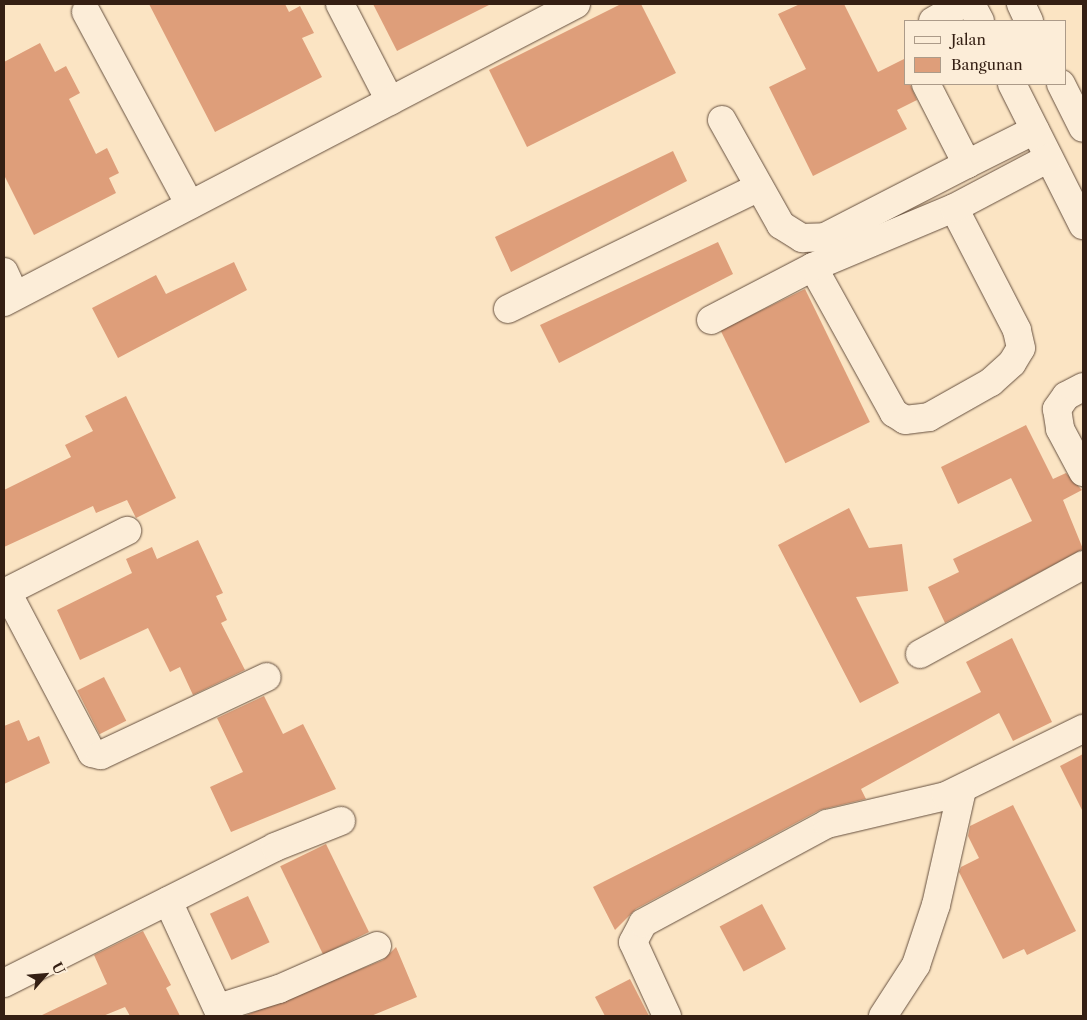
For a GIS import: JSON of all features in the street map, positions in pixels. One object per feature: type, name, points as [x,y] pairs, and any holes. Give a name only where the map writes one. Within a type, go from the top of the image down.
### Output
[{"type":"street","points":[[340,4],[390,101]]},
{"type":"street","points":[[935,20],[962,4]]},
{"type":"street","points":[[971,4],[979,20]]},
{"type":"street","points":[[1020,4],[1028,20]]},
{"type":"street","points":[[4,272],[10,299],[390,101],[566,6]]},
{"type":"street","points":[[86,12],[190,205]]},
{"type":"street","points":[[927,85],[967,164]]},
{"type":"street","points":[[1012,85],[1083,225]]},
{"type":"street","points":[[1062,85],[1083,128]]},
{"type":"street","points":[[722,120],[781,225],[792,234],[812,239],[1035,130]]},
{"type":"street","points":[[712,320],[813,267],[954,208],[1049,158]]},
{"type":"street","points":[[508,309],[759,187]]},
{"type":"street","points":[[813,267],[894,414],[911,421],[930,417],[991,382],[1012,363],[1021,348],[1017,330],[954,208]]},
{"type":"street","points":[[1083,387],[1066,396],[1057,409],[1060,429],[1083,472]]},
{"type":"street","points":[[127,532],[5,592],[92,753],[100,755],[268,677]]},
{"type":"street","points":[[920,654],[1083,565]]},
{"type":"street","points":[[667,1016],[633,942],[643,923],[827,824],[962,790],[1083,729]]},
{"type":"street","points":[[883,1016],[916,966],[936,905],[962,790]]},
{"type":"street","points":[[4,983],[275,847],[341,821]]},
{"type":"street","points":[[168,901],[220,1012],[279,989],[377,946]]},
{"type":"building","points":[[149,4],[285,4],[289,12],[300,6],[314,33],[302,38],[322,77],[215,132]]},
{"type":"building","points":[[373,4],[491,4],[397,51]]},
{"type":"building","points":[[621,4],[641,4],[676,73],[527,147],[489,70]]},
{"type":"building","points":[[800,4],[844,4],[878,72],[904,59],[904,85],[910,85],[917,100],[897,110],[907,129],[813,176],[769,87],[806,69],[778,14]]},
{"type":"building","points":[[40,43],[55,72],[66,66],[80,93],[69,99],[96,154],[107,148],[119,173],[109,178],[116,193],[34,235],[4,175],[4,62]]},
{"type":"building","points":[[673,151],[687,181],[511,272],[495,237]]},
{"type":"building","points":[[718,242],[733,274],[559,363],[540,325]]},
{"type":"building","points":[[234,262],[247,290],[118,358],[92,308],[156,275],[166,294]]},
{"type":"building","points":[[805,289],[870,422],[785,463],[721,330]]},
{"type":"building","points":[[126,396],[176,498],[136,518],[127,500],[96,513],[93,506],[4,547],[4,490],[71,457],[65,445],[93,431],[85,416]]},
{"type":"building","points":[[1026,425],[1053,479],[1066,473],[1082,490],[1063,500],[1083,549],[945,623],[928,587],[959,572],[953,559],[1032,521],[1011,478],[958,504],[941,467]]},
{"type":"building","points":[[849,508],[869,548],[902,544],[908,591],[856,597],[899,683],[860,703],[778,545]]},
{"type":"building","points":[[198,540],[223,593],[216,596],[227,620],[221,623],[245,670],[193,695],[180,667],[170,672],[148,628],[80,660],[57,610],[132,573],[126,559],[152,547],[157,559]]},
{"type":"building","points":[[1012,638],[1052,722],[1013,741],[999,713],[861,789],[866,799],[820,810],[636,909],[615,930],[593,887],[981,692],[966,662]]},
{"type":"building","points":[[104,677],[126,721],[100,734],[77,691]]},
{"type":"building","points":[[264,696],[283,734],[303,724],[336,789],[231,832],[210,787],[243,772],[217,718]]},
{"type":"building","points":[[19,720],[28,741],[39,736],[50,763],[4,784],[4,726]]},
{"type":"building","points":[[1083,754],[1083,812],[1060,766]]},
{"type":"building","points":[[1013,805],[1076,931],[1027,955],[1024,949],[1003,959],[959,872],[961,867],[979,858],[968,836],[970,826]]},
{"type":"building","points":[[326,844],[369,932],[323,954],[280,866]]},
{"type":"building","points":[[248,896],[270,942],[231,960],[210,914]]},
{"type":"building","points":[[762,904],[786,949],[744,972],[720,927]]},
{"type":"building","points":[[143,931],[171,985],[166,988],[180,1016],[130,1016],[125,1007],[103,1016],[40,1016],[107,984],[94,955]]},
{"type":"building","points":[[396,947],[417,997],[371,1016],[244,1016],[383,960]]},
{"type":"building","points":[[630,979],[649,1016],[605,1016],[595,997]]}]
